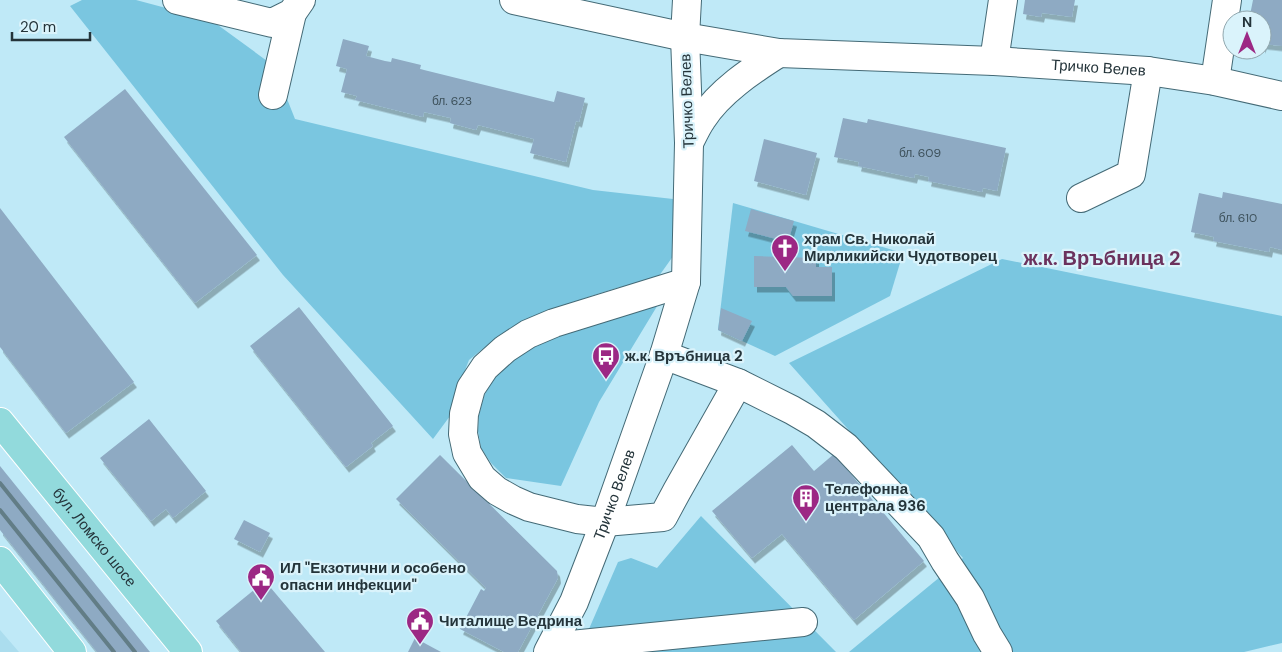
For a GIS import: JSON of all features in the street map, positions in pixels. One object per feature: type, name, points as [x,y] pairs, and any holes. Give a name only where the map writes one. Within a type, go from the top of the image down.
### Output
[{"type":"main road","name":"бул. Ломско шосе","points":[[0,422],[188,652]]},
{"type":"main road","points":[[0,561],[72,652]]},
{"type":"street","points":[[177,0],[272,22],[297,7]]},
{"type":"street","points":[[514,0],[685,37],[687,0]]},
{"type":"street","points":[[994,61],[1003,0]]},
{"type":"street","points":[[1215,81],[1227,0]]},
{"type":"street","points":[[273,95],[297,7]]},
{"type":"street","name":"Тричко Велев","points":[[550,649],[574,602],[605,522],[664,355],[686,282],[689,143],[685,37],[779,54],[994,61],[1148,71],[1215,81],[1282,96]]},
{"type":"street","points":[[689,143],[703,118],[719,98],[756,68],[779,54]]},
{"type":"street","points":[[1081,198],[1131,174],[1148,71]]},
{"type":"street","points":[[686,282],[554,322],[528,334],[505,349],[485,367],[471,388],[464,414],[463,434],[467,453],[482,478],[497,491],[529,507],[576,518],[605,522],[663,517],[738,383]]},
{"type":"street","points":[[664,355],[738,383],[792,410],[816,424],[846,447],[931,537],[970,598],[986,634],[998,652]]},
{"type":"street","points":[[550,649],[803,622]]},
{"type":"shaded area","points":[[82,0],[136,0],[211,20],[274,66],[295,119],[593,190],[682,200],[686,238],[654,283],[620,287],[588,297],[528,320],[501,334],[469,360],[455,396],[450,416],[433,439],[283,275],[70,6]]},
{"type":"shaded area","points":[[733,203],[903,253],[890,296],[775,356],[718,330]]},
{"type":"shaded area","points":[[1002,259],[1282,316],[1282,643],[1244,652],[849,652],[963,558],[789,363]]},
{"type":"shaded area","points":[[659,303],[599,402],[561,486],[506,478],[491,463],[481,448],[478,431],[479,415],[484,396],[493,379],[515,356],[537,341]]},
{"type":"shaded area","points":[[701,516],[836,652],[579,652],[618,562],[631,558],[657,568]]},
{"type":"shaded area","points":[[0,630],[19,652],[0,652]]},
{"type":"building","points":[[1025,0],[1075,0],[1072,17],[1042,13],[1041,17],[1023,14]]},
{"type":"building","points":[[1253,0],[1282,0],[1282,46],[1272,45],[1272,10],[1251,10]]},
{"type":"building","points":[[343,39],[369,46],[366,56],[385,61],[391,62],[392,58],[421,65],[420,69],[554,102],[557,91],[585,98],[579,122],[576,121],[566,162],[530,153],[534,139],[478,125],[476,130],[450,123],[451,118],[424,112],[423,117],[355,100],[357,96],[341,92],[347,69],[336,66]]},
{"type":"building","points":[[125,89],[257,255],[195,303],[64,137]]},
{"type":"building","points":[[843,118],[867,123],[868,119],[1006,148],[997,191],[983,188],[982,192],[928,181],[929,177],[915,174],[914,178],[858,166],[859,162],[834,157]]},
{"type":"building","points":[[764,139],[817,153],[806,195],[754,181]]},
{"type":"building","points":[[1223,192],[1282,204],[1282,250],[1270,247],[1269,252],[1213,241],[1214,237],[1191,232],[1199,193],[1222,198]]},
{"type":"building","points":[[0,208],[134,382],[66,433],[0,347]]},
{"type":"building","points":[[751,209],[794,221],[788,242],[745,231]]},
{"type":"building","name":"храм Св. Николай Мирликийски Чудотворец","points":[[754,256],[816,258],[816,267],[832,267],[832,296],[793,296],[786,287],[754,287]]},
{"type":"building","points":[[299,307],[393,426],[371,443],[373,446],[346,467],[250,346]]},
{"type":"building","points":[[721,308],[752,321],[742,341],[718,330]]},
{"type":"building","points":[[149,419],[206,491],[173,518],[166,509],[151,521],[100,458]]},
{"type":"building","name":"Телефонна централа 936","points":[[792,445],[814,471],[834,454],[924,561],[854,620],[782,534],[752,558],[712,511]]},
{"type":"building","points":[[440,455],[557,571],[558,578],[518,652],[504,652],[460,629],[481,589],[484,591],[486,588],[396,499]]},
{"type":"building","points":[[0,466],[150,652],[97,652],[0,530]]},
{"type":"building","points":[[244,520],[270,533],[260,552],[234,539]]},
{"type":"building","name":"ИЛ \"Екзотични и особено опасни инфекции\"","points":[[265,581],[325,652],[241,652],[216,621]]},
{"type":"building","name":"Читалище Ведрина","points":[[415,638],[441,652],[408,652]]},
{"type":"railway","points":[[0,483],[135,652]]},
{"type":"railway","points":[[0,510],[114,652]]},
{"type":"place","name":"храм Св. Николай Мирликийски Чудотворец","points":[[785,272]]},
{"type":"place","name":"ж.к. Връбница 2","points":[[606,380]]},
{"type":"place","name":"Телефонна централа 936","points":[[806,522]]},
{"type":"place","name":"ИЛ \"Екзотични и особено опасни инфекции\"","points":[[261,601]]},
{"type":"place","name":"Читалище Ведрина","points":[[420,645]]},
{"type":"district","name":"ж.к. Връбница 2","points":[[1102,258]]}]
